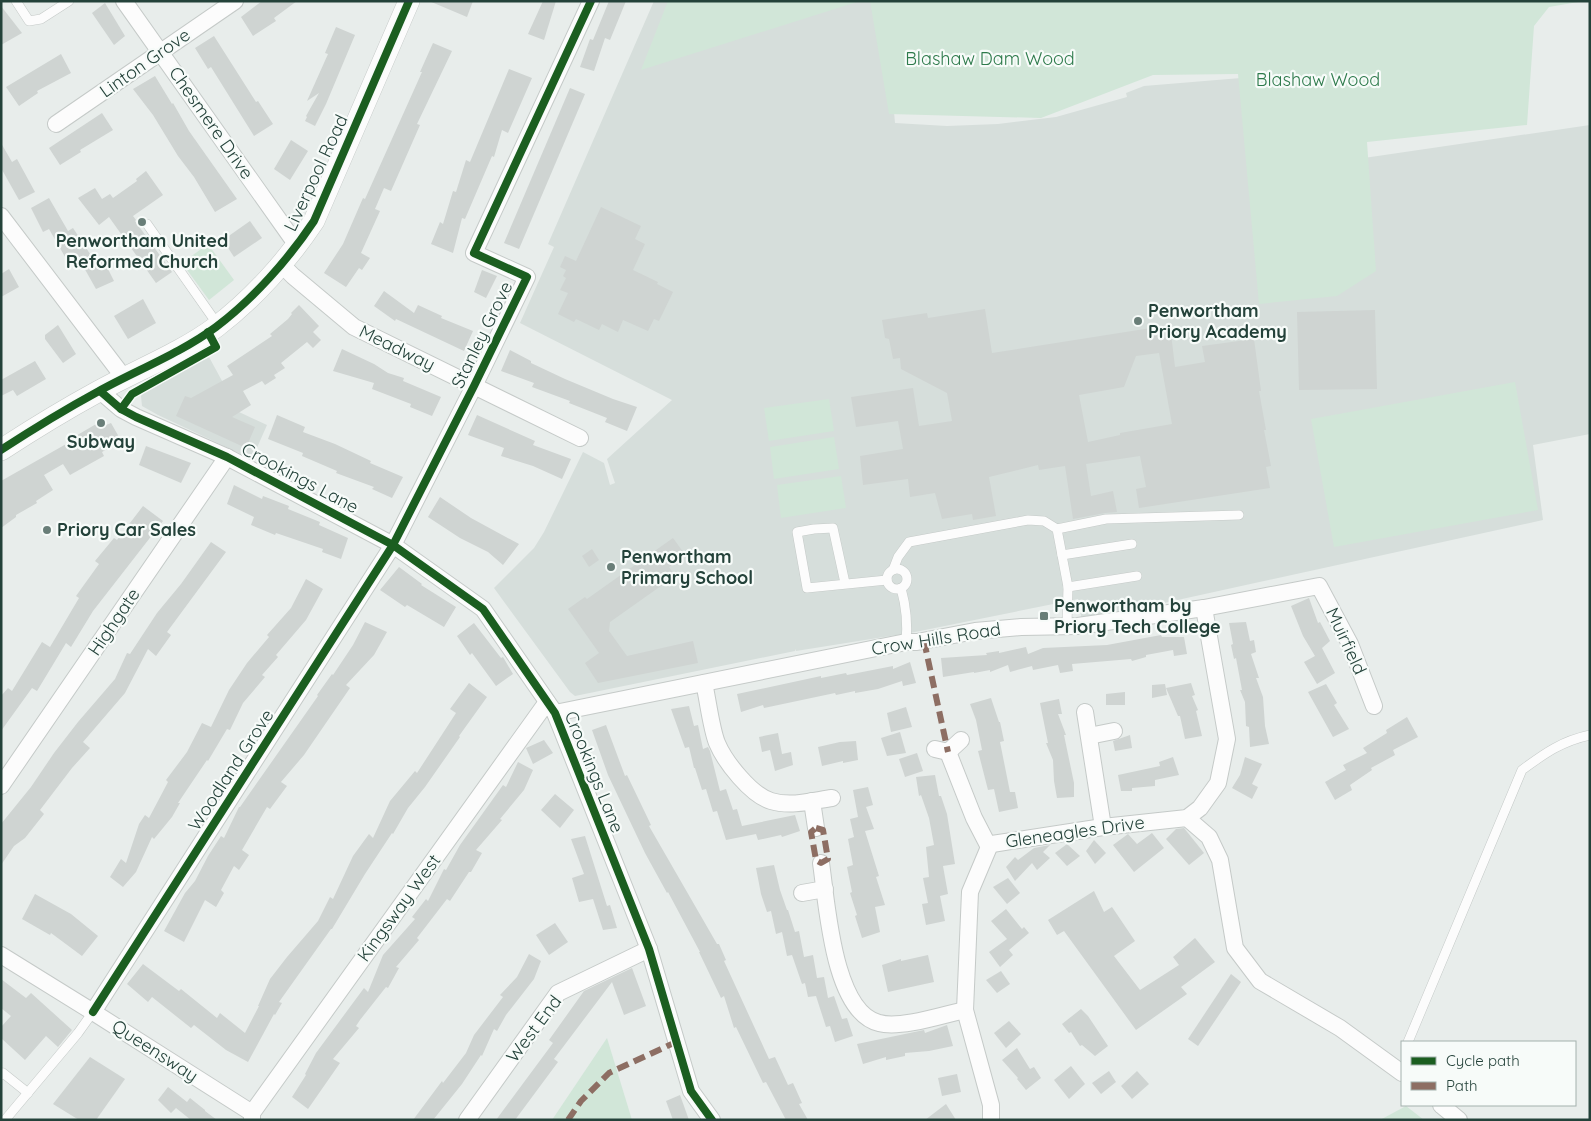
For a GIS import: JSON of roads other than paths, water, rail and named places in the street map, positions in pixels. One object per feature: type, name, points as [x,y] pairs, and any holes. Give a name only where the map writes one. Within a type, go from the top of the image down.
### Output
[{"type":"street","name":"Chesmere Drive","points":[[124,1],[298,245]]},
{"type":"street","name":"Linton Grove","points":[[56,124],[235,1]]},
{"type":"street","name":"Liverpool Road","points":[[1,450],[100,391],[125,379],[218,325],[241,306],[281,264],[298,245],[314,221],[409,1]]},
{"type":"street","name":"Stanley Grove","points":[[393,545],[527,277],[474,253],[591,1]]},
{"type":"street","points":[[1,216],[7,236],[125,379]]},
{"type":"street","name":"Meadway","points":[[281,264],[354,328],[580,438]]},
{"type":"street","name":"Crookings Lane","points":[[100,391],[136,417],[227,457],[393,545],[483,609],[551,707],[649,949],[691,1091],[712,1120]]},
{"type":"street","name":"Highgate","points":[[1,786],[227,457]]},
{"type":"street","name":"Woodland Grove","points":[[93,1012],[393,545]]},
{"type":"street","name":"Crow Hills Road","points":[[551,707],[704,683],[906,642],[918,642],[984,630],[1066,625],[1078,626],[1204,608],[1319,586]]},
{"type":"street","name":"Muirfield","points":[[1319,586],[1350,644],[1369,700]]},
{"type":"street","points":[[1204,608],[1227,738],[1218,783],[1200,808],[1186,818],[1209,837],[1220,860],[1235,948],[1260,980],[1340,1028],[1400,1068]]},
{"type":"street","points":[[704,683],[717,743],[734,770],[751,790],[770,801],[791,804],[832,798]]},
{"type":"street","name":"Kingsway West","points":[[252,1117],[551,707]]},
{"type":"street","points":[[1085,712],[1103,827]]},
{"type":"street","points":[[1090,736],[1114,731]]},
{"type":"street","points":[[961,740],[941,751],[989,847]]},
{"type":"street","points":[[812,801],[816,828]]},
{"type":"street","name":"Gleneagles Drive","points":[[991,1120],[991,1105],[965,1010],[970,892],[989,847],[992,844],[1103,827],[1186,818]]},
{"type":"street","points":[[821,863],[838,969],[854,1005],[865,1018],[879,1024],[895,1025],[965,1010]]},
{"type":"street","points":[[802,893],[825,889]]},
{"type":"street","name":"West End","points":[[467,1120],[558,993],[649,949]]},
{"type":"street","name":"Queensway","points":[[1,955],[93,1012],[252,1117]]},
{"type":"street","points":[[1442,1106],[1459,1120]]},
{"type":"lane","points":[[16,1],[29,21],[41,19],[69,1]]},
{"type":"lane","points":[[147,224],[218,325]]},
{"type":"lane","points":[[901,588],[892,588],[887,580],[888,574],[893,570],[898,556],[909,542],[1028,520],[1044,521],[1057,529],[1106,519],[1239,515]]},
{"type":"lane","points":[[845,583],[833,528],[797,532],[807,588],[887,580]]},
{"type":"lane","points":[[1057,529],[1068,587],[1066,625]]},
{"type":"lane","points":[[1062,555],[1132,544]]},
{"type":"lane","points":[[893,570],[903,571],[906,577],[905,583],[901,588]]},
{"type":"lane","points":[[1068,587],[1137,576]]},
{"type":"lane","points":[[901,588],[907,624],[906,642]]},
{"type":"lane","points":[[1408,1041],[1522,770],[1546,751],[1571,739],[1590,735]]},
{"type":"lane","points":[[5,1120],[78,1033],[93,1012]]},
{"type":"lane","points":[[1,1075],[3,1073],[28,1092]]},
{"type":"place","name":"Penwortham United Reformed Church","points":[[142,222]]},
{"type":"place","name":"Penwortham Priory Academy","points":[[1138,321]]},
{"type":"place","name":"Subway","points":[[101,423]]},
{"type":"place","name":"Priory Car Sales","points":[[47,530]]},
{"type":"place","name":"Penwortham Primary School","points":[[611,567]]},
{"type":"place","name":"Penwortham by Priory Tech College","points":[[1044,616]]},
{"type":"park label","name":"Blashaw Dam Wood","points":[[990,59]]},
{"type":"park label","name":"Blashaw Wood","points":[[1318,80]]}]
